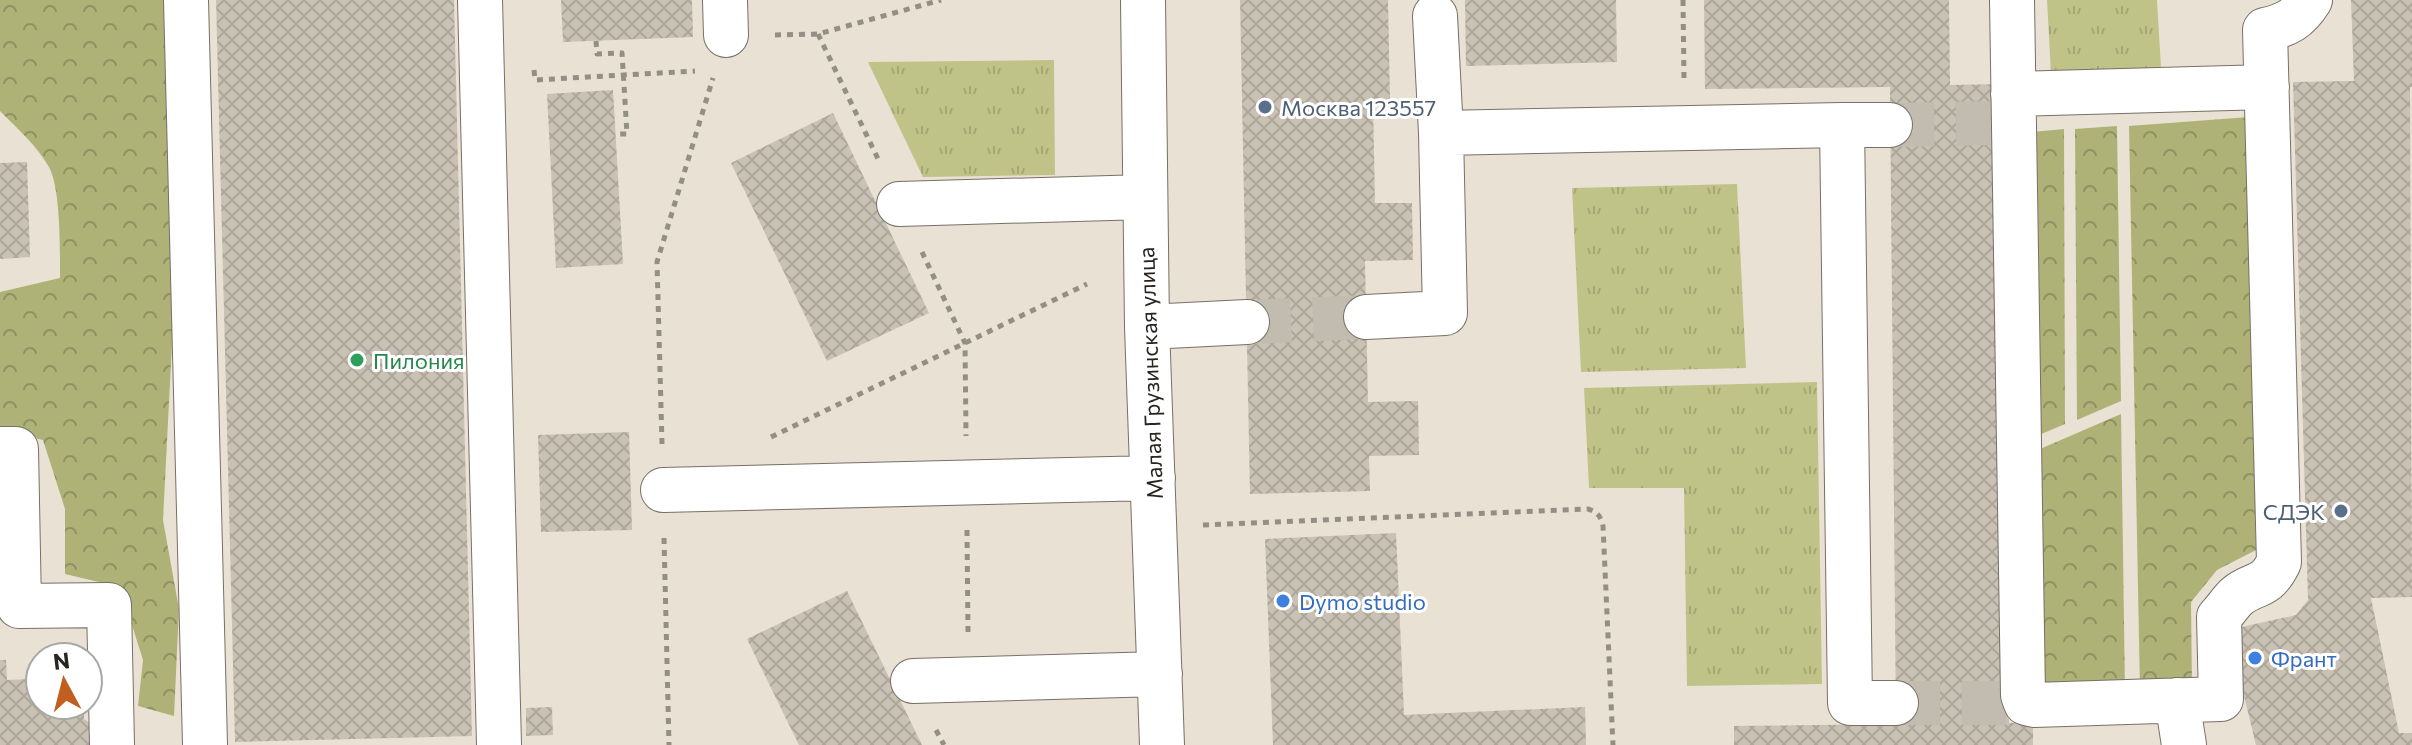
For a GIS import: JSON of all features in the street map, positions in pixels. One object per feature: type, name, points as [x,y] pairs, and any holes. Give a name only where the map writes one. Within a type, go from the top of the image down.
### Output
[{"type":"street","points":[[186,0],[205,745]]},
{"type":"street","points":[[480,0],[499,745]]},
{"type":"street","name":"Малая Грузинская улица","points":[[1143,0],[1147,327],[1162,745]]},
{"type":"street","points":[[2012,0],[2010,113],[2023,695],[2017,703],[2034,705],[2221,699],[2219,617],[2237,596],[2263,585],[2273,575],[2279,562],[2265,30],[2285,26],[2302,13],[2310,0]]},
{"type":"street","points":[[1366,317],[1445,313],[1435,16]]},
{"type":"street","points":[[2010,113],[2267,87]]},
{"type":"street","points":[[1842,125],[1850,703],[1896,703]]},
{"type":"street","points":[[1441,133],[1890,125]]},
{"type":"street","points":[[899,204],[1145,197]]},
{"type":"street","points":[[1147,327],[1247,322]]},
{"type":"street","points":[[0,449],[16,449],[19,606],[109,605],[112,745]]},
{"type":"street","points":[[663,490],[1153,478]]},
{"type":"street","points":[[913,681],[1160,674]]},
{"type":"street","points":[[2177,700],[2184,745]]},
{"type":"path","points":[[534,67],[535,80],[624,75],[722,35],[818,34],[941,0]]},
{"type":"path","points":[[1683,0],[1685,128]]},
{"type":"path","points":[[818,34],[965,343],[969,680]]},
{"type":"path","points":[[669,745],[657,262],[722,35]]},
{"type":"path","points":[[596,41],[597,54],[622,53],[627,134],[616,134]]},
{"type":"path","points":[[764,441],[1087,284]]},
{"type":"path","points":[[1203,525],[1594,511],[1603,526],[1613,745]]},
{"type":"green space","points":[[0,0],[172,0],[173,324],[163,520],[179,609],[174,716],[138,706],[143,660],[120,587],[65,574],[65,509],[43,440],[0,431],[0,292],[60,278],[60,238],[56,190],[49,167],[0,111]]},
{"type":"green space","points":[[2047,0],[2157,0],[2161,68],[2051,74]]},
{"type":"green space","points":[[1054,60],[1055,175],[923,177],[868,62]]},
{"type":"green space","points":[[2249,117],[2256,550],[2217,570],[2191,602],[2192,688],[2140,690],[2129,126]]},
{"type":"green space","points":[[2117,126],[2121,401],[2077,420],[2075,129]]},
{"type":"green space","points":[[2064,129],[2065,424],[2025,441],[2021,133]]},
{"type":"green space","points":[[1737,184],[1746,368],[1581,372],[1572,188]]},
{"type":"green space","points":[[1817,382],[1822,684],[1687,686],[1684,488],[1589,488],[1584,388]]},
{"type":"green space","points":[[2121,414],[2125,691],[2032,695],[2026,455]]},
{"type":"building","points":[[216,0],[454,0],[472,736],[235,742]]},
{"type":"building","points":[[561,0],[692,0],[693,37],[563,42]]},
{"type":"building","points":[[1240,0],[1388,0],[1390,101],[1373,102],[1375,203],[1412,203],[1413,260],[1365,261],[1368,402],[1418,401],[1419,455],[1369,456],[1370,491],[1250,494]]},
{"type":"building","points":[[1465,0],[1616,0],[1617,62],[1466,66]]},
{"type":"building","points":[[1704,0],[1949,0],[1950,85],[2003,84],[2009,723],[2033,722],[2033,745],[1734,745],[1734,726],[1896,724],[1890,87],[1705,89]]},
{"type":"building","points":[[2351,0],[2412,0],[2412,597],[2371,598],[2399,733],[2412,733],[2412,745],[2256,745],[2228,630],[2296,615],[2308,600],[2293,82],[2354,81]]},
{"type":"building","points":[[613,90],[623,264],[556,268],[547,94]]},
{"type":"building","points":[[833,113],[929,313],[827,361],[731,163]]},
{"type":"building","points":[[27,162],[30,257],[0,259],[0,163]]},
{"type":"building","points":[[629,432],[632,530],[541,532],[538,435]]},
{"type":"building","points":[[1396,533],[1404,715],[1585,707],[1586,745],[1273,745],[1265,539]]},
{"type":"building","points":[[847,591],[922,745],[799,745],[747,639]]},
{"type":"building","points":[[0,660],[6,660],[7,680],[24,679],[24,721],[87,721],[95,726],[95,745],[0,745]]},
{"type":"building","points":[[552,707],[553,735],[526,736],[526,708]]},
{"type":"tunnel","points":[[1890,125],[2003,123]]},
{"type":"tunnel","points":[[1247,322],[1366,317]]},
{"type":"tunnel","points":[[1896,703],[2009,703]]},
{"type":"place","name":"Москва 123557","points":[[1265,107]]},
{"type":"place","name":"Пилония","points":[[357,360]]},
{"type":"place","name":"СДЭК","points":[[2341,511]]},
{"type":"place","name":"Dymo studio","points":[[1283,601]]},
{"type":"place","name":"Франт","points":[[2255,658]]}]
